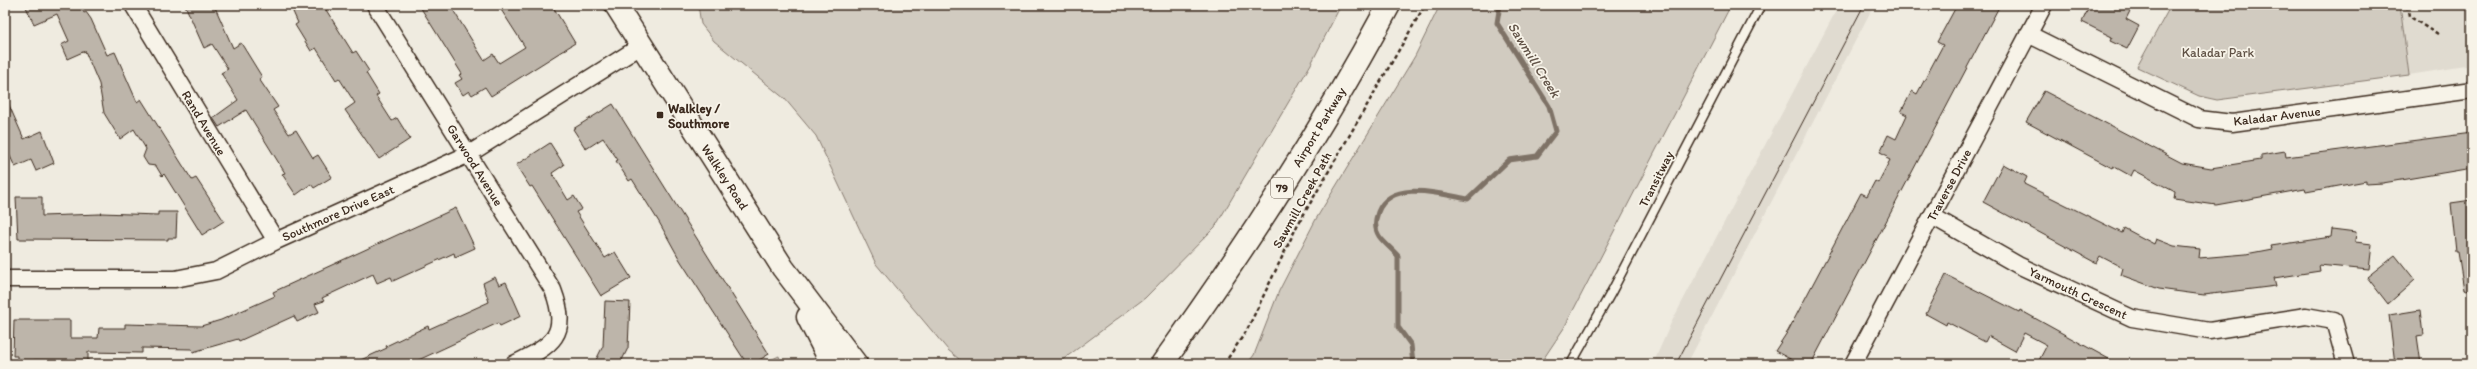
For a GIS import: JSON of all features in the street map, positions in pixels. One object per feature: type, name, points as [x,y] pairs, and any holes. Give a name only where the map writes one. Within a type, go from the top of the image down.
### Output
[{"type":"main road","name":"Walkley Road","points":[[616,5],[783,268],[856,364]]},
{"type":"main road","name":"Airport Parkway","points":[[1162,364],[1216,289],[1276,197],[1389,5]]},
{"type":"main road","name":"Walkley Road","points":[[783,268],[832,364]]},
{"type":"street","name":"Rand Avenue","points":[[133,5],[276,240]]},
{"type":"street","name":"Garwood Avenue","points":[[375,5],[553,290],[560,308],[561,319],[558,330],[551,342],[539,352],[514,364]]},
{"type":"street","name":"Traverse Drive","points":[[1853,364],[2044,5]]},
{"type":"street","name":"Kaladar Avenue","points":[[2028,34],[2198,120],[2232,123],[2472,90]]},
{"type":"street","name":"Southmore Drive East","points":[[5,279],[175,279],[216,271],[276,240],[469,154],[641,46]]},
{"type":"street","name":"Yarmouth Crescent","points":[[1932,216],[2018,265],[2132,318],[2209,332],[2306,316],[2334,321],[2346,364]]},
{"type":"lane","name":"Transitway","points":[[1571,364],[1612,291],[1761,5]]},
{"type":"path","name":"Sawmill Creek Path","points":[[1224,364],[1247,330],[1297,226],[1425,5]]},
{"type":"path","points":[[2407,5],[2409,16],[2438,35]]},
{"type":"shaded area","points":[[1839,5],[1874,5],[1687,364],[1653,364],[1671,323]]},
{"type":"shaded area","points":[[2400,5],[2472,5],[2472,65],[2409,75]]},
{"type":"green space","points":[[698,5],[1341,5],[1311,64],[1215,227],[1145,298],[1057,364],[965,364],[948,350],[876,264],[816,136],[785,99],[714,41],[701,24]]},
{"type":"green space","points":[[1440,5],[1731,5],[1564,328],[1540,364],[1247,364],[1254,355],[1279,291],[1316,219],[1415,56]]},
{"type":"green space","name":"Kaladar Park","points":[[2171,5],[2400,5],[2409,75],[2217,100],[2199,96],[2137,67]]},
{"type":"green space","points":[[779,356],[781,364],[762,364]]},
{"type":"building","points":[[25,5],[80,5],[84,13],[86,12],[91,19],[107,55],[115,52],[137,102],[141,99],[192,180],[196,178],[224,221],[202,235],[164,174],[162,176],[156,166],[148,165],[143,157],[146,149],[134,129],[120,139],[104,113],[99,84],[85,51],[67,59],[61,45],[69,41],[57,14],[34,24]]},
{"type":"building","points":[[185,5],[214,5],[233,48],[241,43],[262,77],[259,79],[278,107],[273,110],[289,134],[296,130],[313,158],[318,155],[332,177],[314,188],[311,184],[296,195],[282,174],[285,173],[246,110],[219,127],[213,118],[238,100],[221,73],[228,69],[212,44],[204,48]]},
{"type":"building","points":[[290,5],[323,5],[353,53],[356,51],[369,71],[366,73],[379,94],[376,96],[392,121],[397,118],[410,139],[379,159],[345,110],[355,103],[339,78],[336,80],[316,48],[311,51],[295,25],[298,23]]},
{"type":"building","points":[[419,5],[450,5],[484,60],[493,54],[499,63],[525,47],[498,5],[552,5],[575,43],[491,96],[485,87],[472,95],[469,91],[463,95],[455,83],[462,79],[459,75],[462,74]]},
{"type":"building","points":[[1957,5],[2000,5],[1811,364],[1789,364],[1792,360],[1775,351],[1788,331],[1861,193],[1867,196],[1875,181],[1878,183],[1890,160],[1886,158],[1888,156],[1880,152],[1888,135],[1896,139],[1907,115],[1901,112],[1912,91],[1917,94],[1943,45],[1937,42]]},
{"type":"building","points":[[2090,5],[2133,5],[2126,19],[2139,26],[2127,49],[2110,41],[2112,37],[2082,22]]},
{"type":"building","points":[[2044,91],[2182,163],[2211,168],[2261,160],[2261,155],[2285,151],[2286,157],[2472,133],[2472,168],[2383,183],[2366,184],[2366,181],[2306,192],[2305,189],[2216,205],[2174,199],[2175,192],[2134,170],[2131,176],[2113,166],[2112,168],[2026,122]]},
{"type":"building","points":[[5,96],[24,139],[42,131],[54,163],[36,171],[31,160],[15,167],[5,145]]},
{"type":"building","points":[[613,104],[769,354],[753,364],[747,364],[680,260],[659,222],[632,179],[629,181],[616,161],[618,160],[603,138],[586,149],[573,129]]},
{"type":"building","points":[[550,143],[564,165],[552,173],[568,200],[574,196],[582,209],[576,212],[605,258],[615,252],[631,278],[601,296],[532,186],[530,187],[516,165]]},
{"type":"building","points":[[2003,164],[2027,177],[2024,184],[2122,233],[2124,228],[2154,244],[2156,239],[2174,246],[2200,249],[2199,258],[2246,254],[2272,249],[2271,246],[2331,237],[2332,229],[2356,232],[2355,242],[2372,244],[2369,270],[2319,265],[2320,271],[2274,278],[2276,286],[2204,295],[2159,289],[2121,275],[2123,268],[2100,256],[2096,263],[1983,202]]},
{"type":"building","points":[[16,197],[42,197],[42,216],[101,213],[158,215],[158,212],[177,212],[176,238],[168,238],[168,240],[18,239]]},
{"type":"building","points":[[2472,200],[2472,289],[2464,290],[2458,252],[2456,252],[2451,203]]},
{"type":"building","points":[[456,208],[475,248],[455,257],[454,253],[393,281],[391,277],[377,283],[373,274],[322,298],[324,301],[315,304],[319,312],[297,322],[294,316],[239,341],[238,339],[193,352],[192,349],[142,348],[142,353],[88,352],[88,361],[34,360],[34,364],[17,364],[17,356],[13,356],[14,320],[70,320],[70,338],[98,338],[99,328],[125,328],[125,324],[201,326],[221,320],[275,296],[273,292]]},
{"type":"building","points":[[2395,255],[2415,280],[2388,304],[2367,277]]},
{"type":"building","points":[[1946,275],[2019,312],[2020,310],[2118,364],[2037,364],[2047,345],[2024,333],[2015,351],[1988,336],[1985,342],[1947,322],[1946,325],[1926,314]]},
{"type":"building","points":[[495,277],[499,285],[506,282],[521,316],[500,326],[498,323],[410,364],[352,364],[387,348],[386,346],[428,326],[429,329],[489,302],[483,283]]},
{"type":"building","points":[[605,301],[630,302],[628,348],[620,364],[594,364],[603,346]]},
{"type":"building","points":[[2420,310],[2423,335],[2417,336],[2421,364],[2395,364],[2389,315]]},
{"type":"waterway","name":"Sawmill Creek","points":[[1413,364],[1411,345],[1398,327],[1398,256],[1383,241],[1376,230],[1376,218],[1384,202],[1394,195],[1418,191],[1468,199],[1509,160],[1537,156],[1556,131],[1549,106],[1497,23],[1500,5]]},
{"type":"tram line","points":[[1676,364],[1864,5]]},
{"type":"place","name":"Walkley / Southmore","points":[[660,115]]}]
